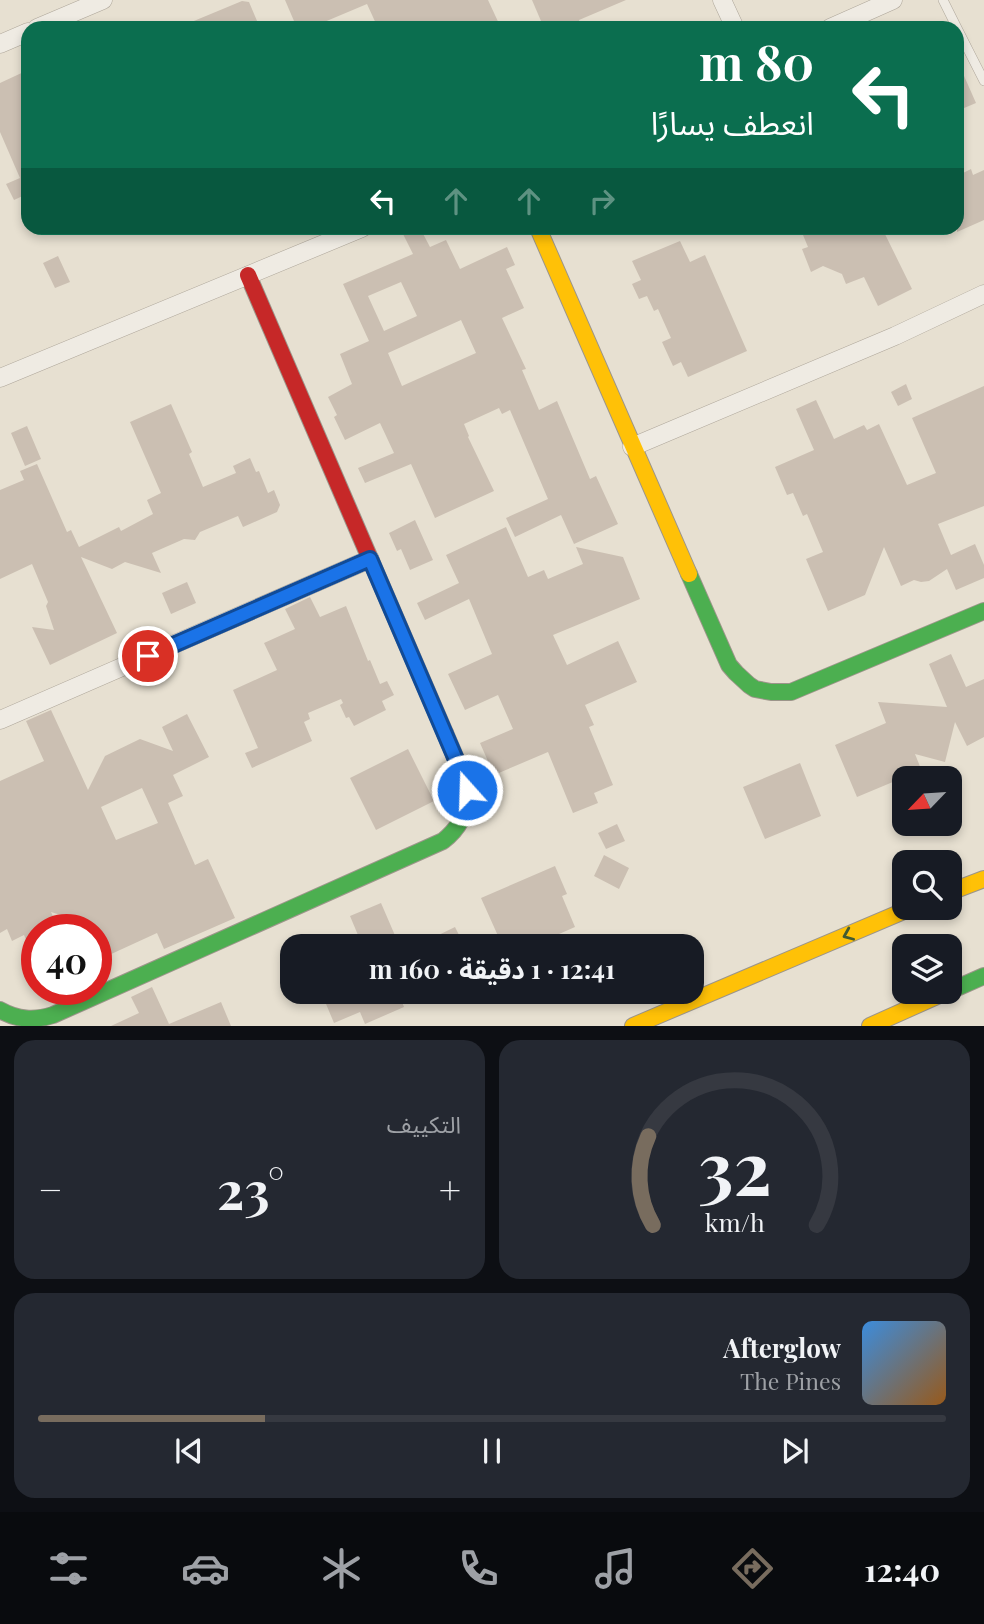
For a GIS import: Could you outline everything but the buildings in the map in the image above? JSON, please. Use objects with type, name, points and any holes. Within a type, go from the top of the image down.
[{"type":"main road","points":[[541,235],[729,665],[740,680],[755,689],[773,694],[791,692],[984,611]]},
{"type":"main road","points":[[0,1010],[26,1020],[53,1015],[445,841],[456,831],[463,818],[467,790],[463,776],[248,275]]},
{"type":"main road","points":[[962,887],[984,879]]},
{"type":"main road","points":[[633,1026],[892,916]]},
{"type":"main road","points":[[962,985],[984,976]]},
{"type":"main road","points":[[870,1026],[919,1004]]},
{"type":"street","points":[[53,21],[102,0]]},
{"type":"street","points":[[722,0],[731,21]]},
{"type":"street","points":[[841,21],[867,5],[893,0]]},
{"type":"street","points":[[0,44],[21,35]]},
{"type":"street","points":[[0,378],[345,235]]},
{"type":"street","points":[[632,447],[895,336],[984,294]]},
{"type":"street","points":[[0,720],[370,559]]},
{"type":"lane","points":[[943,0],[954,21]]},
{"type":"lane","points":[[964,42],[984,81]]},
{"type":"traffic: fast","points":[[689,574],[729,665],[755,689],[771,692],[791,692],[984,611]]},
{"type":"traffic: fast","points":[[0,1010],[26,1018],[53,1015],[443,841],[456,829],[466,803],[462,776],[445,733]]},
{"type":"traffic: fast","points":[[962,986],[984,976]]},
{"type":"traffic: slow","points":[[541,235],[689,574]]},
{"type":"traffic: slow","points":[[962,887],[984,879]]},
{"type":"traffic: slow","points":[[633,1026],[892,916]]},
{"type":"traffic: slow","points":[[870,1026],[919,1004]]},
{"type":"traffic: jam","points":[[248,275],[445,733]]},
{"type":"route","points":[[148,656],[370,559],[467,790]]}]
